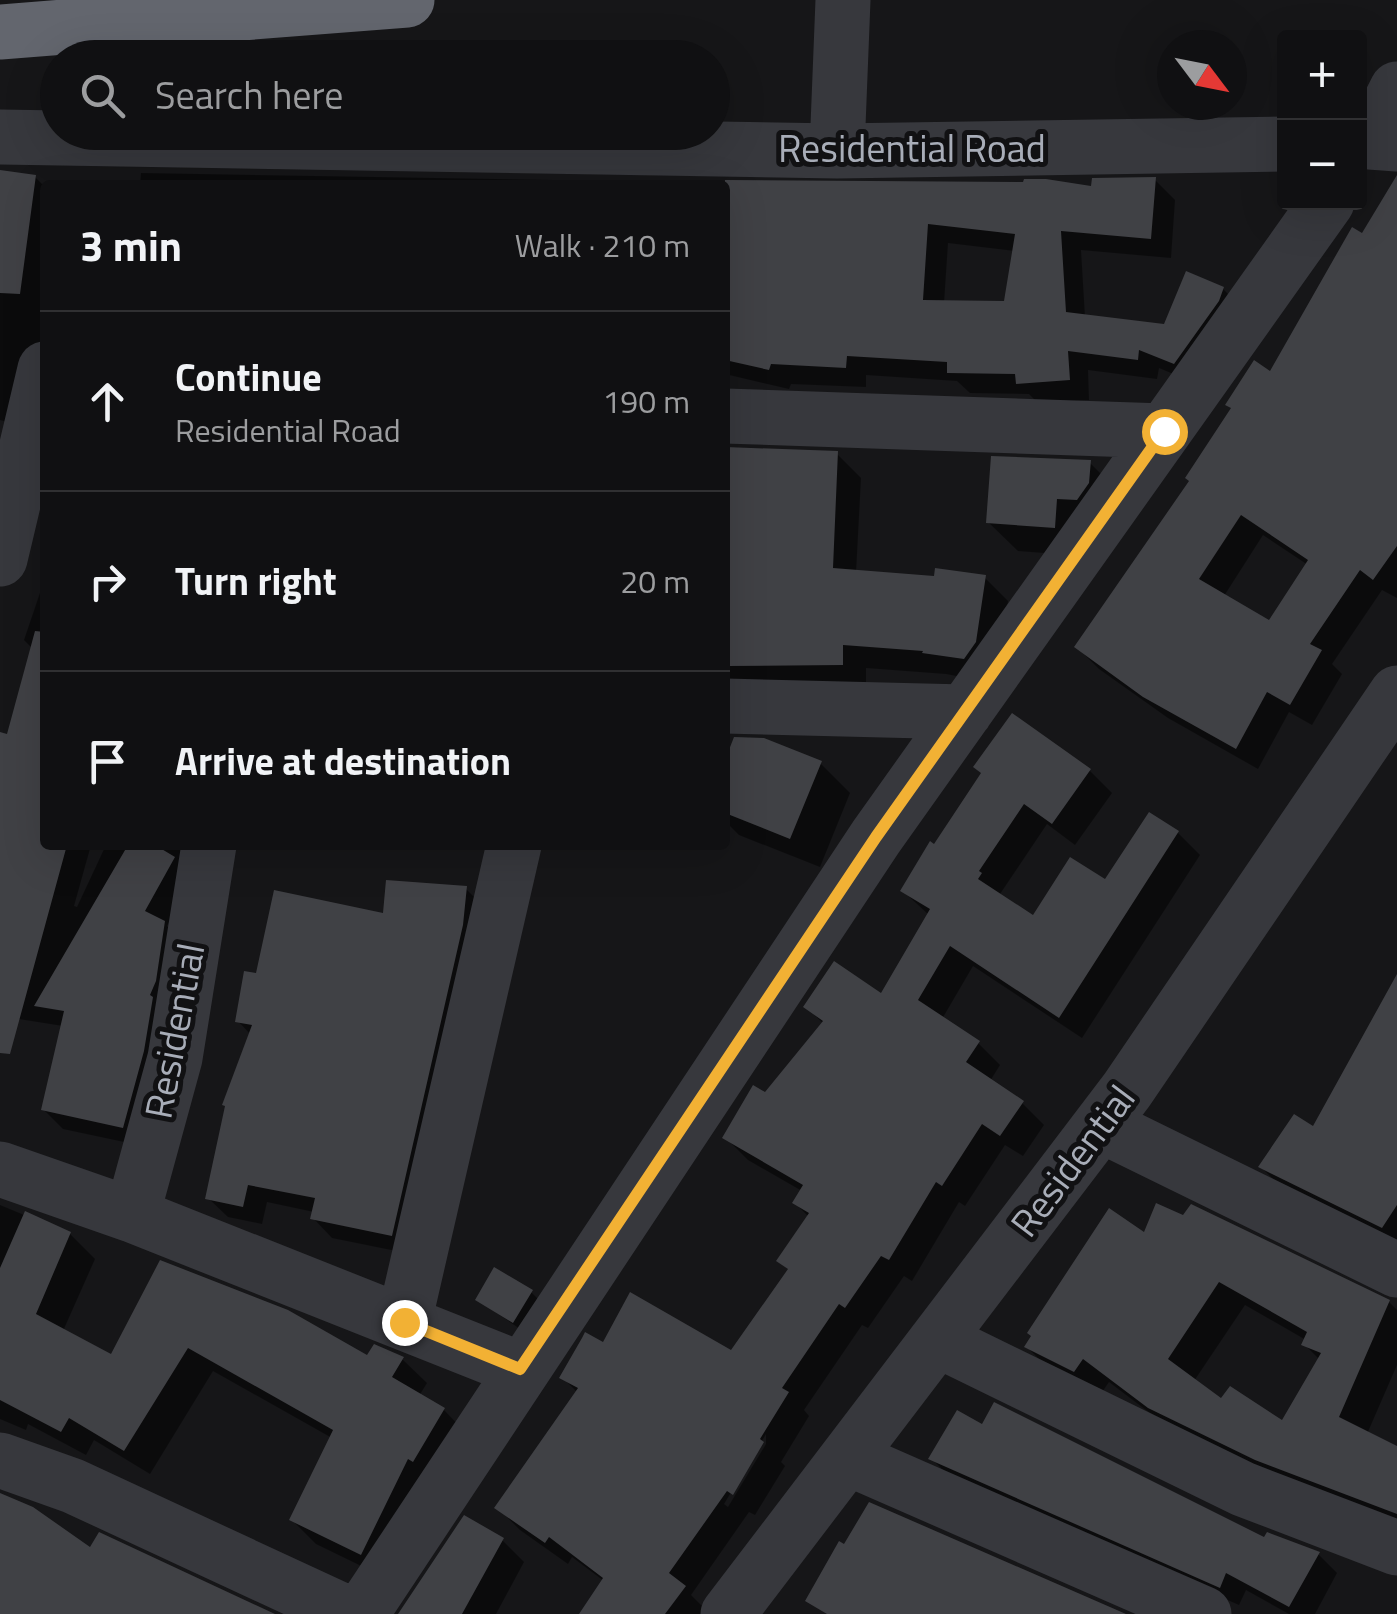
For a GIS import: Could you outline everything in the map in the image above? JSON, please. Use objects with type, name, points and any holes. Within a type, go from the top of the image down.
[{"type":"highway","points":[[120,40],[407,0]]},
{"type":"highway","points":[[0,32],[100,40]]},
{"type":"street","points":[[837,151],[843,0]]},
{"type":"street","points":[[1371,147],[1397,89]]},
{"type":"street","name":"Residential Road","points":[[0,137],[40,143]]},
{"type":"street","name":"Residential Road","points":[[96,152],[837,151],[1277,144]]},
{"type":"street","points":[[361,1614],[876,837],[1321,210]]},
{"type":"street","points":[[0,559],[40,399]]},
{"type":"street","points":[[730,416],[1164,431]]},
{"type":"street","name":"Residential","points":[[728,1614],[1377,761],[1397,694]]},
{"type":"street","points":[[730,706],[965,712]]},
{"type":"street","name":"Residential","points":[[132,1215],[175,1058],[207,850]]},
{"type":"street","points":[[404,1322],[513,850]]},
{"type":"street","points":[[1101,1124],[1395,1262]]},
{"type":"street","points":[[0,1169],[132,1215],[520,1369]]},
{"type":"street","points":[[938,1340],[1243,1489],[1397,1548]]},
{"type":"street","points":[[848,1458],[1204,1614]]},
{"type":"street","points":[[0,1460],[73,1486],[349,1614]]},
{"type":"building","points":[[0,170],[36,175],[20,294],[0,293]]},
{"type":"building","points":[[1397,175],[1397,546],[1373,580],[1360,570],[1310,644],[1322,650],[1290,705],[1267,692],[1236,749],[1143,697],[1074,647],[1189,481],[1185,478],[1231,408],[1225,405],[1254,360],[1270,371],[1352,227],[1362,233]],"holes":[[[1241,515],[1308,560],[1269,620],[1199,579]]]},
{"type":"building","points":[[1156,177],[1151,239],[1061,231],[1066,312],[1164,324],[1186,271],[1224,287],[1219,301],[1174,364],[1139,350],[1138,360],[1068,351],[1070,380],[1016,384],[1015,374],[947,373],[947,362],[847,356],[846,368],[771,364],[769,370],[730,361],[730,180],[1046,179],[1091,186],[1092,178]],"holes":[[[928,224],[1015,234],[1004,301],[923,300]]]},
{"type":"building","points":[[730,447],[838,451],[833,568],[934,576],[935,568],[986,575],[976,642],[964,659],[923,651],[843,645],[843,665],[730,666]]},
{"type":"building","points":[[991,456],[1091,460],[1089,483],[1077,500],[1057,499],[1055,528],[986,523]]},
{"type":"building","points":[[35,631],[40,632],[40,850],[66,850],[10,1054],[0,1053],[0,732],[7,734]]},
{"type":"building","points":[[1012,713],[1091,769],[1052,824],[1024,804],[979,871],[982,873],[978,879],[1033,915],[1070,857],[1105,879],[1149,812],[1179,831],[1059,1018],[950,946],[918,1000],[980,1041],[966,1062],[1024,1101],[1000,1136],[982,1124],[942,1186],[936,1182],[889,1260],[881,1256],[845,1308],[839,1304],[782,1388],[789,1392],[760,1439],[764,1442],[733,1495],[727,1491],[669,1573],[686,1586],[665,1614],[579,1614],[603,1578],[549,1537],[545,1543],[494,1508],[578,1388],[559,1378],[585,1332],[603,1342],[630,1292],[731,1350],[788,1269],[776,1261],[809,1213],[792,1203],[803,1185],[722,1138],[753,1085],[765,1092],[823,1021],[803,1007],[834,961],[881,993],[930,909],[900,891],[930,841],[934,844],[981,773],[973,767]]},
{"type":"building","points":[[734,737],[764,738],[822,761],[790,839],[730,815],[730,747]]},
{"type":"building","points":[[125,850],[163,850],[175,857],[145,911],[165,921],[156,981],[150,995],[153,997],[144,1051],[123,1128],[41,1110],[64,1011],[34,1006]]},
{"type":"building","points":[[386,880],[467,886],[463,925],[392,1236],[310,1219],[315,1198],[248,1185],[243,1207],[205,1199],[225,1106],[222,1105],[252,1025],[235,1022],[244,971],[256,973],[274,890],[383,913]]},
{"type":"building","points":[[1397,974],[1397,1205],[1382,1228],[1258,1167],[1294,1114],[1313,1126]]},
{"type":"building","points":[[1156,1203],[1183,1215],[1191,1204],[1390,1300],[1339,1417],[1397,1446],[1397,1514],[1255,1460],[1148,1408],[1083,1359],[1074,1372],[1024,1347],[1031,1336],[1027,1333],[1109,1208],[1144,1232]],"holes":[[[1219,1282],[1307,1332],[1301,1345],[1321,1353],[1282,1420],[1230,1386],[1221,1398],[1168,1359]]]},
{"type":"building","points":[[25,1211],[71,1232],[36,1314],[111,1354],[160,1260],[288,1310],[367,1355],[374,1344],[404,1357],[392,1377],[445,1408],[413,1462],[408,1459],[361,1555],[289,1520],[333,1430],[188,1348],[124,1451],[69,1418],[61,1432],[0,1400],[0,1268]]},
{"type":"building","points":[[494,1267],[533,1290],[513,1323],[475,1300]]},
{"type":"building","points":[[994,1402],[1264,1537],[1267,1532],[1320,1552],[1289,1607],[1226,1573],[1220,1588],[928,1459],[957,1410],[982,1424]]},
{"type":"building","points":[[0,1493],[33,1507],[90,1547],[99,1532],[275,1614],[0,1614]]},
{"type":"building","points":[[869,1502],[1126,1614],[827,1614],[805,1601],[839,1541],[844,1544]]},
{"type":"building","points":[[464,1515],[504,1538],[462,1614],[398,1614]]},
{"type":"route","points":[[404,1322],[520,1369],[876,837],[1164,431]]}]
